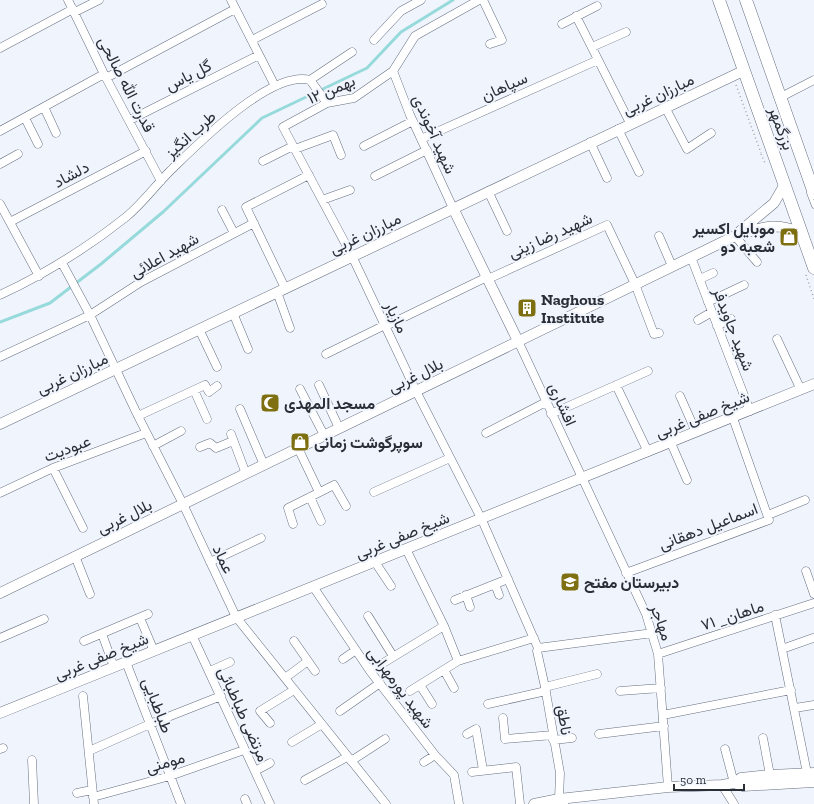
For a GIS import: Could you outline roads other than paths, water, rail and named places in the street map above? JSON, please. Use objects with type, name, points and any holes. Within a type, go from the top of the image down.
[{"type":"main road","name":"بزرگمهر","points":[[719,0],[814,268]]},
{"type":"main road","name":"بزرگمهر","points":[[746,0],[814,193]]},
{"type":"street","name":"قدرت الله صالحی","points":[[68,0],[105,76],[162,181]]},
{"type":"street","points":[[0,48],[99,0]]},
{"type":"street","points":[[231,0],[275,86]]},
{"type":"street","points":[[374,40],[401,11],[421,0]]},
{"type":"street","name":"۱۲ بهمن","points":[[284,127],[327,103],[354,98],[393,71],[415,36],[479,0]]},
{"type":"street","points":[[483,0],[502,40],[490,44]]},
{"type":"street","points":[[252,40],[322,4]]},
{"type":"street","points":[[562,24],[597,6]]},
{"type":"street","points":[[0,131],[235,9]]},
{"type":"street","points":[[576,16],[630,124]]},
{"type":"street","points":[[592,48],[626,32]]},
{"type":"street","points":[[327,103],[310,80],[352,52]]},
{"type":"street","name":"گل یاس","points":[[130,120],[259,55]]},
{"type":"street","name":"سپاهان","points":[[421,138],[598,60]]},
{"type":"street","name":"شهید آخوندی","points":[[393,71],[413,122],[453,208]]},
{"type":"street","name":"مبارزان غربی","points":[[0,424],[590,142],[743,71]]},
{"type":"street","name":"طرب انگیز","points":[[0,295],[40,276],[62,263],[127,216],[169,173],[235,112],[263,92],[300,77],[310,80]]},
{"type":"street","points":[[781,97],[814,80]]},
{"type":"street","points":[[44,107],[56,133]]},
{"type":"street","points":[[665,107],[687,149],[711,133]]},
{"type":"street","points":[[25,118],[38,144]]},
{"type":"street","points":[[364,146],[413,122]]},
{"type":"street","name":"مازیار","points":[[284,127],[352,256],[416,391],[482,520],[508,579]]},
{"type":"street","points":[[618,129],[639,172]]},
{"type":"street","points":[[263,161],[294,148],[333,135],[341,155]]},
{"type":"street","points":[[590,142],[607,178]]},
{"type":"street","points":[[375,176],[427,150]]},
{"type":"street","name":"دلشاد","points":[[10,222],[146,151]]},
{"type":"street","points":[[0,164],[18,154]]},
{"type":"street","points":[[290,328],[281,290],[254,223],[246,208],[309,175]]},
{"type":"street","points":[[735,236],[774,203],[785,184]]},
{"type":"street","points":[[322,200],[350,190]]},
{"type":"street","points":[[488,191],[507,231]]},
{"type":"street","points":[[453,208],[518,341]]},
{"type":"street","points":[[1,209],[10,222],[40,276]]},
{"type":"street","points":[[222,209],[234,233]]},
{"type":"street","name":"شهید اعلائی","points":[[0,357],[90,315],[141,282],[254,223]]},
{"type":"street","name":"شهید رضا زینی","points":[[488,278],[607,224],[635,284]]},
{"type":"street","points":[[735,236],[769,225],[783,226],[801,232]]},
{"type":"street","points":[[659,236],[672,266]]},
{"type":"street","points":[[735,236],[757,262]]},
{"type":"street","name":"بلال غربی","points":[[0,593],[735,236]]},
{"type":"street","name":"شهید جاویدفر","points":[[691,257],[750,411]]},
{"type":"street","name":"عماد","points":[[62,263],[90,315],[146,433],[183,504],[236,617],[386,804]]},
{"type":"street","points":[[700,279],[712,273]]},
{"type":"street","points":[[326,354],[488,278]]},
{"type":"street","points":[[635,284],[654,334],[659,333]]},
{"type":"street","points":[[708,302],[744,285]]},
{"type":"street","points":[[698,320],[712,312]]},
{"type":"street","points":[[232,313],[248,349]]},
{"type":"street","points":[[718,326],[731,319]]},
{"type":"street","points":[[199,329],[217,367]]},
{"type":"street","points":[[777,339],[800,390]]},
{"type":"street","name":"افشاری","points":[[518,341],[583,478]]},
{"type":"street","points":[[552,414],[648,371]]},
{"type":"street","name":"شیخ صفی غربی","points":[[0,713],[236,617],[314,588],[406,549],[482,520],[814,384]]},
{"type":"street","points":[[138,416],[205,385],[209,392],[216,386]]},
{"type":"street","points":[[319,385],[339,428]]},
{"type":"street","points":[[616,385],[648,452]]},
{"type":"street","points":[[300,389],[324,435]]},
{"type":"street","points":[[194,390],[207,419]]},
{"type":"street","points":[[680,396],[696,432]]},
{"type":"street","points":[[486,433],[546,402]]},
{"type":"street","points":[[240,409],[264,465]]},
{"type":"street","name":"اسماعیل دهقانی","points":[[626,573],[769,520],[733,418]]},
{"type":"street","points":[[153,446],[181,430]]},
{"type":"street","name":"عبودیت","points":[[0,493],[53,468],[146,433]]},
{"type":"street","points":[[200,447],[210,443],[216,448],[232,437],[246,474]]},
{"type":"street","points":[[671,443],[687,480]]},
{"type":"street","points":[[298,448],[319,492]]},
{"type":"street","points":[[374,492],[450,458]]},
{"type":"street","points":[[53,468],[83,528]]},
{"type":"street","name":"مهاجر","points":[[583,478],[646,614],[653,633],[658,654],[668,787]]},
{"type":"street","points":[[293,524],[288,508],[334,484],[346,506]]},
{"type":"street","points":[[310,497],[321,521]]},
{"type":"street","points":[[768,515],[805,500]]},
{"type":"street","points":[[210,562],[261,538]]},
{"type":"street","points":[[406,549],[444,626],[458,661]]},
{"type":"street","points":[[75,556],[90,594]]},
{"type":"street","points":[[375,562],[391,586]]},
{"type":"street","points":[[806,570],[814,594]]},
{"type":"street","points":[[455,600],[508,579]]},
{"type":"street","name":"ناطق","points":[[508,579],[538,648],[537,651],[560,773],[562,801]]},
{"type":"street","points":[[495,584],[499,595]]},
{"type":"street","name":"شهید پورمهرابی","points":[[314,588],[370,671],[434,755],[454,775],[459,804]]},
{"type":"street","points":[[466,595],[470,607]]},
{"type":"street","name":"۷۱ _ماهان","points":[[658,654],[814,603]]},
{"type":"street","points":[[84,641],[148,614]]},
{"type":"street","points":[[534,804],[668,787],[722,785],[734,783],[743,786],[771,779],[811,777],[775,615]]},
{"type":"street","points":[[368,616],[393,656]]},
{"type":"street","points":[[140,618],[154,650]]},
{"type":"street","points":[[0,638],[44,619]]},
{"type":"street","points":[[370,671],[444,626]]},
{"type":"street","points":[[538,648],[653,633]]},
{"type":"street","points":[[102,634],[114,667]]},
{"type":"street","name":"مرتضی طباطبائی","points":[[192,636],[270,804]]},
{"type":"street","points":[[410,691],[458,661],[534,638]]},
{"type":"street","points":[[782,648],[813,638]]},
{"type":"street","points":[[294,641],[315,671]]},
{"type":"street","points":[[344,659],[356,650]]},
{"type":"street","points":[[285,678],[308,660]]},
{"type":"street","name":"طباطبایی","points":[[126,662],[181,804]]},
{"type":"street","points":[[210,672],[230,662]]},
{"type":"street","points":[[444,670],[454,688]]},
{"type":"street","points":[[488,704],[597,674]]},
{"type":"street","points":[[340,711],[380,683]]},
{"type":"street","points":[[420,685],[432,704]]},
{"type":"street","points":[[620,691],[661,688]]},
{"type":"street","points":[[270,723],[260,711],[294,690]]},
{"type":"street","points":[[663,715],[791,690]]},
{"type":"street","points":[[83,696],[93,797]]},
{"type":"street","points":[[89,751],[150,724],[221,696]]},
{"type":"street","points":[[795,708],[814,705]]},
{"type":"street","points":[[503,718],[505,739],[572,738]]},
{"type":"street","points":[[292,742],[322,724]]},
{"type":"street","points":[[599,734],[664,726]]},
{"type":"street","points":[[467,734],[476,728],[483,770]]},
{"type":"street","points":[[763,738],[771,779]]},
{"type":"street","points":[[305,780],[384,740]]},
{"type":"street","points":[[725,749],[734,783]]},
{"type":"street","name":"مومنی","points":[[77,793],[93,797],[170,776],[244,750]]},
{"type":"street","points":[[424,762],[434,755]]},
{"type":"street","points":[[32,760],[34,804]]},
{"type":"street","points":[[254,771],[270,763]]},
{"type":"street","points":[[472,772],[516,767],[520,804]]},
{"type":"street","points":[[722,785],[734,804]]},
{"type":"lane","points":[[742,0],[814,206]]},
{"type":"waterway","points":[[0,322],[50,303],[101,264],[163,212],[262,118],[367,68],[401,32],[453,0]]},
{"type":"place","name":"موبایل اکسیر شعبه دو","points":[[789,237]]},
{"type":"place","name":"Naghous Institute","points":[[527,308]]},
{"type":"place","name":"مسجد المهدی","points":[[270,403]]},
{"type":"place","name":"سوپرگوشت زمانی","points":[[300,442]]},
{"type":"place","name":"دبیرستان مفتح","points":[[570,582]]}]
